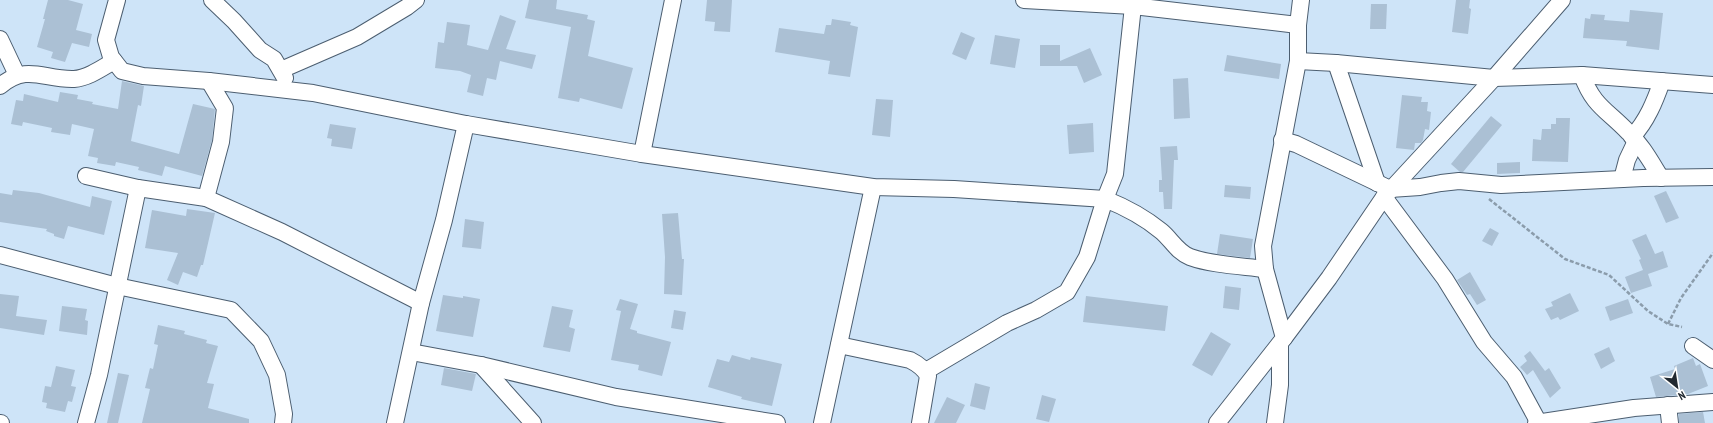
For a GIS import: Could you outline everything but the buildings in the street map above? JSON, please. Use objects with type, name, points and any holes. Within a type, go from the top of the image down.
[{"type":"street","points":[[117,0],[106,40],[111,57],[122,71],[142,76],[209,81],[313,93],[466,124],[642,154],[873,187],[954,189],[1105,199],[1142,217],[1162,231],[1178,250],[1189,257],[1265,269]]},
{"type":"street","points":[[212,0],[234,21],[260,50],[274,59],[292,90]]},
{"type":"street","points":[[281,70],[357,37],[416,0]]},
{"type":"street","points":[[642,154],[673,0]]},
{"type":"street","points":[[1024,0],[1133,6],[1298,25]]},
{"type":"street","points":[[1275,423],[1280,385],[1282,341],[1265,269],[1263,246],[1298,61],[1298,25],[1301,0]]},
{"type":"street","points":[[1217,423],[1282,341],[1329,278],[1384,190],[1494,78],[1562,0]]},
{"type":"street","points":[[926,371],[1007,323],[1036,310],[1067,292],[1086,257],[1115,174],[1133,6]]},
{"type":"street","points":[[0,39],[16,75]]},
{"type":"street","points":[[0,86],[16,75],[31,74],[74,78],[85,77],[114,61]]},
{"type":"street","points":[[1298,61],[1336,63],[1494,78],[1582,75],[1713,85]]},
{"type":"street","points":[[1336,63],[1384,190],[1445,279],[1484,342],[1514,377],[1538,423],[1634,408],[1713,402]]},
{"type":"street","points":[[1582,75],[1589,93],[1598,104],[1634,139],[1660,178]]},
{"type":"street","points":[[206,198],[221,142],[225,108],[209,81]]},
{"type":"street","points":[[1622,179],[1634,139],[1654,103],[1662,81]]},
{"type":"street","points":[[395,423],[421,303],[444,220],[466,124]]},
{"type":"street","points":[[1282,140],[1296,144],[1384,190],[1420,187],[1441,182],[1459,181],[1501,185],[1622,179],[1713,177]]},
{"type":"street","points":[[86,176],[138,188],[206,198],[282,232],[421,303]]},
{"type":"street","points":[[822,423],[873,187]]},
{"type":"street","points":[[86,423],[99,375],[138,188]]},
{"type":"street","points":[[0,255],[117,286],[231,310],[261,341],[277,375],[284,414],[283,423]]},
{"type":"street","points":[[839,346],[910,360],[926,371],[928,376],[920,423]]},
{"type":"street","points":[[1693,346],[1713,360]]},
{"type":"street","points":[[411,352],[481,365],[616,397],[774,423]]},
{"type":"street","points":[[481,365],[533,423]]},
{"type":"street","points":[[1668,405],[1670,423]]},
{"type":"path","points":[[1486,196],[1565,259],[1609,275],[1638,304],[1668,324],[1682,327]]},
{"type":"path","points":[[1668,324],[1681,298],[1713,253]]}]
